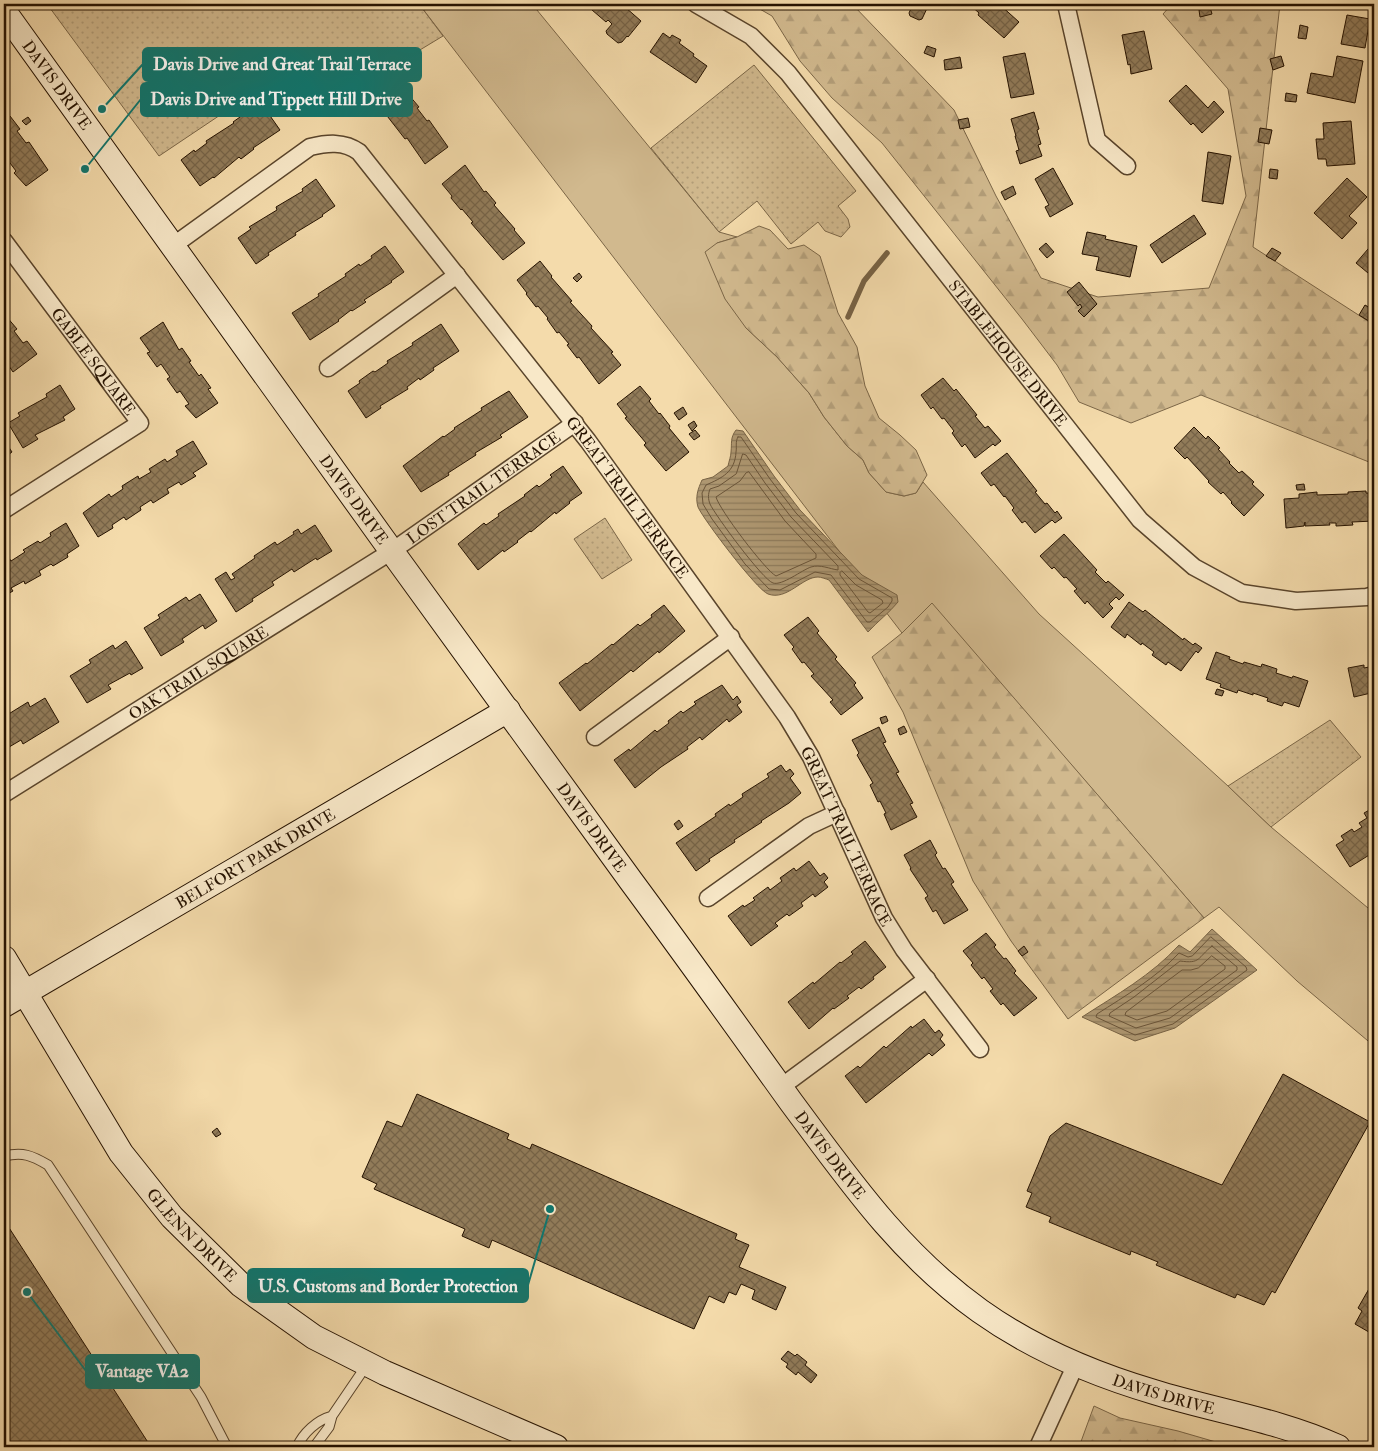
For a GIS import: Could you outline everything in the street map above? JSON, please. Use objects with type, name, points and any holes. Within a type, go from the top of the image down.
[{"type":"main road","name":"DAVIS DRIVE","points":[[4,11],[781,1088],[859,1194],[896,1237],[936,1275],[981,1312],[1043,1348],[1076,1364],[1151,1392],[1297,1430],[1338,1447]]},
{"type":"main road","name":"BELFORT PARK DRIVE","points":[[4,1005],[508,710]]},
{"type":"main road","name":"GLENN DRIVE","points":[[4,958],[121,1153],[172,1217],[241,1285],[314,1337],[367,1364],[556,1447]]},
{"type":"street","name":"STABLEHOUSE DRIVE","points":[[696,4],[751,36],[788,73],[1140,520],[1194,567],[1242,593],[1296,601],[1374,595]]},
{"type":"street","points":[[1066,4],[1097,140],[1127,166]]},
{"type":"street","name":"GREAT TRAIL TERRACE","points":[[174,245],[310,147],[329,143],[340,144],[352,147],[359,152],[575,423],[787,717],[811,757],[884,918],[904,950],[980,1048]]},
{"type":"street","name":"GABLE SQUARE","points":[[4,242],[140,423],[4,510]]},
{"type":"street","points":[[328,368],[457,275]]},
{"type":"street","name":"LOST TRAIL TERRACE","points":[[392,551],[575,423]]},
{"type":"street","name":"OAK TRAIL SQUARE","points":[[4,794],[392,551]]},
{"type":"street","points":[[595,737],[730,637]]},
{"type":"street","points":[[708,898],[809,826],[837,813]]},
{"type":"street","points":[[781,1088],[927,979]]},
{"type":"street","points":[[1038,1447],[1076,1364]]},
{"type":"lane","points":[[4,1156],[19,1153],[34,1157],[48,1165],[201,1397],[227,1447]]},
{"type":"lane","points":[[314,1447],[330,1427],[332,1416],[367,1364]]},
{"type":"lane","points":[[298,1447],[305,1434],[322,1419],[332,1416]]},
{"type":"green space","points":[[47,4],[419,4],[443,36],[319,111],[259,89],[159,156]]},
{"type":"green space","points":[[419,4],[532,4],[719,232],[737,237],[717,243],[746,328],[777,357],[809,393],[824,417],[847,446],[863,460],[869,473],[886,492],[904,496],[916,493],[923,482],[1039,614],[1271,827],[1374,913],[1374,1046],[1297,981],[1219,907],[1204,918],[932,604],[902,633]]},
{"type":"green space","points":[[751,4],[852,4],[954,110],[996,196],[1041,278],[1098,297],[1209,288],[1246,196],[1228,89],[1163,14],[1172,4],[1280,4],[1253,247],[1374,325],[1374,464],[1201,395],[1131,423],[1079,402],[1057,365],[882,143],[832,98],[800,61],[772,16]]},
{"type":"green space","points":[[754,65],[856,191],[838,206],[848,219],[850,227],[841,237],[825,231],[818,222],[791,244],[757,201],[719,232],[651,148]]},
{"type":"green space","points":[[759,226],[770,230],[788,249],[804,245],[820,256],[838,313],[857,347],[865,386],[879,418],[916,450],[927,475],[916,493],[904,496],[886,492],[869,473],[863,460],[847,446],[824,417],[809,393],[777,357],[746,328],[725,299],[705,252],[717,243],[737,237]]},
{"type":"green space","points":[[605,518],[632,560],[602,579],[574,539]]},
{"type":"green space","points":[[932,603],[1204,918],[1068,1019],[1011,941],[973,881],[903,712],[872,657],[902,633]]},
{"type":"green space","points":[[1330,720],[1361,757],[1271,827],[1228,786]]},
{"type":"green space","points":[[1094,1406],[1120,1418],[1178,1431],[1233,1447],[1079,1447]]},
{"type":"water","points":[[736,430],[743,431],[800,510],[862,575],[897,595],[898,602],[868,632],[829,580],[819,577],[812,578],[782,594],[768,594],[762,590],[719,539],[702,514],[698,507],[697,493],[702,480],[713,477],[728,466],[732,438]]},
{"type":"water","points":[[1212,929],[1257,970],[1175,1028],[1135,1041],[1082,1017],[1145,975],[1179,945],[1190,952]]},
{"type":"building","points":[[597,4],[627,4],[625,7],[641,21],[628,37],[618,43],[606,31],[612,24],[608,20],[606,22],[592,10]]},
{"type":"building","points":[[913,4],[929,4],[922,19],[919,20],[910,16],[909,13]]},
{"type":"building","points":[[969,4],[999,4],[1019,22],[1004,38],[978,15],[979,13]]},
{"type":"building","points":[[1210,7],[1212,14],[1200,17],[1199,10]]},
{"type":"building","points":[[1347,15],[1370,19],[1365,48],[1341,44]]},
{"type":"building","points":[[1300,25],[1308,27],[1306,39],[1298,38]]},
{"type":"building","points":[[1144,31],[1152,69],[1131,74],[1122,35]]},
{"type":"building","points":[[663,33],[670,38],[672,35],[681,40],[679,43],[707,66],[696,83],[650,52]]},
{"type":"building","points":[[927,46],[936,49],[934,57],[924,53]]},
{"type":"building","points":[[1025,53],[1034,94],[1011,98],[1003,57]]},
{"type":"building","points":[[1281,56],[1284,66],[1273,70],[1270,59]]},
{"type":"building","points":[[1337,56],[1363,61],[1355,103],[1307,93],[1311,73],[1333,77]]},
{"type":"building","points":[[960,57],[962,68],[945,70],[944,60]]},
{"type":"building","points":[[1186,85],[1208,108],[1214,101],[1224,112],[1202,133],[1193,123],[1191,125],[1169,101]]},
{"type":"building","points":[[1286,93],[1297,95],[1296,102],[1285,101]]},
{"type":"building","points":[[408,94],[448,147],[425,164],[407,138],[405,139],[384,112]]},
{"type":"building","points":[[261,103],[280,130],[200,186],[181,160],[194,150],[195,152],[207,143],[206,141]]},
{"type":"building","points":[[1034,112],[1041,144],[1038,145],[1042,156],[1020,164],[1016,151],[1019,150],[1011,119]]},
{"type":"building","points":[[4,113],[7,118],[10,116],[20,129],[17,131],[26,143],[29,142],[48,170],[26,186],[14,173],[16,171],[7,159],[4,160]]},
{"type":"building","points":[[28,117],[31,121],[26,125],[22,121]]},
{"type":"building","points":[[968,118],[970,127],[960,129],[958,120]]},
{"type":"building","points":[[1351,121],[1355,164],[1327,166],[1326,159],[1318,159],[1316,139],[1324,139],[1323,123]]},
{"type":"building","points":[[1260,128],[1272,130],[1269,144],[1258,142]]},
{"type":"building","points":[[1208,152],[1231,156],[1223,204],[1202,201]]},
{"type":"building","points":[[465,165],[525,243],[503,260],[471,223],[473,222],[451,198],[452,196],[442,184]]},
{"type":"building","points":[[1053,168],[1073,204],[1050,217],[1045,207],[1049,205],[1035,179]]},
{"type":"building","points":[[1270,169],[1278,170],[1277,179],[1269,178]]},
{"type":"building","points":[[1347,178],[1367,197],[1349,216],[1357,223],[1342,239],[1314,213]]},
{"type":"building","points":[[316,179],[335,206],[323,216],[295,233],[296,235],[268,253],[269,255],[256,264],[238,238],[251,229],[249,227],[277,210],[276,207],[303,191],[302,189]]},
{"type":"building","points":[[1013,186],[1016,194],[1005,200],[1001,192]]},
{"type":"building","points":[[1194,215],[1206,234],[1162,263],[1150,245]]},
{"type":"building","points":[[1087,232],[1106,236],[1105,239],[1137,246],[1130,277],[1096,270],[1099,257],[1082,254]]},
{"type":"building","points":[[1374,242],[1374,278],[1356,263]]},
{"type":"building","points":[[1046,243],[1054,252],[1047,258],[1039,249]]},
{"type":"building","points":[[385,246],[404,272],[364,300],[366,302],[351,310],[339,321],[310,340],[292,313],[319,296],[318,294],[346,276],[345,274],[359,264],[360,266],[372,258],[371,256]]},
{"type":"building","points":[[1272,248],[1281,253],[1275,261],[1266,256]]},
{"type":"building","points":[[540,261],[572,301],[570,302],[613,352],[611,353],[621,365],[599,384],[579,357],[577,358],[567,345],[569,344],[559,332],[557,333],[548,318],[538,306],[536,307],[517,280]]},
{"type":"building","points":[[579,273],[582,277],[577,282],[573,278]]},
{"type":"building","points":[[1079,282],[1097,304],[1084,317],[1078,311],[1082,307],[1080,304],[1078,306],[1067,292]]},
{"type":"building","points":[[1365,305],[1374,310],[1372,323],[1359,315]]},
{"type":"building","points":[[4,308],[9,314],[6,316],[17,329],[14,331],[23,343],[27,341],[37,354],[13,372],[4,359]]},
{"type":"building","points":[[163,322],[179,350],[182,348],[199,376],[201,374],[211,388],[208,389],[218,403],[196,418],[185,406],[189,404],[180,391],[177,393],[167,379],[170,377],[161,364],[157,367],[147,353],[150,352],[140,338]]},
{"type":"building","points":[[441,324],[459,351],[433,368],[434,370],[420,380],[419,378],[407,387],[408,389],[380,406],[381,408],[366,418],[348,391],[360,383],[359,381],[388,363],[387,361]]},
{"type":"building","points":[[943,378],[954,391],[956,389],[985,428],[988,426],[1001,441],[995,446],[993,444],[975,458],[965,444],[962,447],[952,433],[954,431],[944,418],[942,419],[933,407],[931,409],[921,395]]},
{"type":"building","points":[[60,385],[75,409],[63,417],[65,420],[35,435],[38,439],[23,448],[8,423],[20,416],[18,413],[47,397],[46,394]]},
{"type":"building","points":[[640,386],[651,399],[649,401],[670,426],[669,428],[689,452],[666,471],[644,445],[646,443],[625,418],[627,417],[617,404]]},
{"type":"building","points":[[509,391],[528,417],[500,435],[502,437],[475,453],[476,455],[448,473],[449,475],[421,492],[403,466],[454,428],[482,410],[481,408]]},
{"type":"building","points":[[683,407],[687,414],[679,420],[674,413]]},
{"type":"building","points":[[694,421],[697,426],[692,431],[688,425]]},
{"type":"building","points":[[1194,427],[1206,439],[1208,436],[1220,448],[1218,449],[1229,463],[1239,473],[1242,471],[1264,495],[1244,516],[1223,492],[1221,494],[1208,482],[1187,457],[1185,459],[1174,448]]},
{"type":"building","points":[[695,430],[700,436],[694,440],[689,434]]},
{"type":"building","points":[[4,440],[12,452],[4,458]]},
{"type":"building","points":[[193,441],[207,464],[193,473],[196,476],[181,485],[179,482],[167,489],[169,493],[153,503],[151,500],[140,507],[141,510],[126,520],[124,517],[112,525],[113,528],[98,537],[83,513],[109,494],[111,497],[123,489],[122,486],[138,476],[139,479],[151,472],[149,469],[165,459],[167,462],[178,455],[176,451]]},
{"type":"building","points":[[1007,453],[1045,504],[1047,503],[1055,513],[1057,511],[1062,518],[1055,523],[1052,520],[1035,533],[1025,521],[1022,523],[1012,510],[1014,508],[1005,496],[994,484],[991,486],[981,473]]},
{"type":"building","points":[[563,466],[582,493],[478,570],[458,544],[484,523],[486,525],[499,516],[498,514],[525,496],[537,485],[539,487],[552,477],[550,475]]},
{"type":"building","points":[[1304,484],[1305,490],[1297,490],[1296,485]]},
{"type":"building","points":[[1366,491],[1366,493],[1374,493],[1374,521],[1352,522],[1353,525],[1336,526],[1336,523],[1329,523],[1330,525],[1305,526],[1305,522],[1304,526],[1286,528],[1284,499],[1299,498],[1299,494],[1317,492],[1317,495],[1348,494],[1348,492]]},
{"type":"building","points":[[66,523],[79,546],[67,554],[68,557],[53,566],[51,564],[39,571],[41,575],[25,584],[24,581],[11,588],[13,591],[4,596],[4,561],[9,558],[11,561],[25,552],[23,550],[38,541],[40,543],[51,536],[50,533]]},
{"type":"building","points":[[315,525],[332,551],[317,560],[316,558],[294,572],[292,569],[272,582],[274,585],[236,612],[215,579],[226,572],[231,580],[235,578],[232,574],[275,542],[277,545],[294,534],[293,532],[298,529],[301,534]]},
{"type":"building","points":[[1064,534],[1097,570],[1095,572],[1106,583],[1108,581],[1124,595],[1119,600],[1116,597],[1109,604],[1113,608],[1103,618],[1087,601],[1085,604],[1074,591],[1077,589],[1066,577],[1064,578],[1054,567],[1052,569],[1040,556]]},
{"type":"building","points":[[200,594],[217,621],[205,629],[203,625],[182,639],[184,642],[161,656],[144,628],[160,618],[158,615],[186,597],[189,601]]},
{"type":"building","points":[[1129,602],[1143,612],[1145,610],[1183,640],[1184,638],[1193,645],[1195,643],[1202,648],[1198,653],[1196,651],[1181,671],[1168,662],[1166,665],[1152,655],[1154,652],[1142,643],[1141,645],[1127,634],[1125,638],[1111,627]]},
{"type":"building","points":[[664,605],[685,631],[659,653],[658,651],[633,672],[631,670],[580,711],[559,683],[613,645],[638,624],[640,626]]},
{"type":"building","points":[[808,617],[819,631],[817,633],[837,657],[835,659],[856,683],[854,685],[863,698],[841,715],[830,702],[833,700],[811,676],[814,674],[804,662],[802,663],[792,649],[794,647],[784,635]]},
{"type":"building","points":[[126,641],[143,668],[108,685],[111,689],[87,703],[70,676],[91,663],[89,660],[113,645],[115,649]]},
{"type":"building","points":[[1216,652],[1243,664],[1244,662],[1261,667],[1262,664],[1277,669],[1276,673],[1308,681],[1299,707],[1284,702],[1282,706],[1267,701],[1268,698],[1253,693],[1253,695],[1238,690],[1237,693],[1220,687],[1221,684],[1206,679]]},
{"type":"building","points":[[1364,665],[1364,668],[1374,666],[1374,696],[1371,696],[1371,693],[1354,697],[1348,668]]},
{"type":"building","points":[[722,685],[733,700],[737,696],[741,702],[737,705],[742,712],[729,722],[727,719],[702,740],[700,737],[687,747],[688,749],[661,767],[635,788],[614,760],[629,749],[630,751],[655,730],[657,732],[681,711],[683,713],[696,704],[694,702]]},
{"type":"building","points":[[1217,689],[1224,691],[1222,696],[1215,694]]},
{"type":"building","points":[[45,698],[59,722],[23,744],[21,740],[4,750],[4,712],[7,715],[28,702],[30,707]]},
{"type":"building","points":[[1374,699],[1374,705],[1370,706],[1369,701]]},
{"type":"building","points":[[886,716],[888,721],[882,724],[880,718]]},
{"type":"building","points":[[904,726],[907,732],[900,735],[898,729]]},
{"type":"building","points":[[879,727],[886,742],[883,743],[899,772],[896,773],[913,803],[910,804],[917,817],[891,830],[884,814],[886,813],[870,785],[873,783],[857,755],[859,753],[852,740]]},
{"type":"building","points":[[781,765],[786,772],[790,769],[794,774],[790,778],[801,793],[734,840],[735,842],[709,859],[710,861],[696,871],[676,843],[716,816],[715,814],[729,804],[730,806],[743,797],[742,794],[769,777],[767,774]]},
{"type":"building","points":[[1373,808],[1374,852],[1350,867],[1336,845],[1344,840],[1341,836],[1352,829],[1354,832],[1362,827],[1359,823],[1367,818],[1364,813]]},
{"type":"building","points":[[679,820],[683,826],[678,830],[674,824]]},
{"type":"building","points":[[930,840],[937,853],[935,855],[943,869],[945,868],[954,882],[951,884],[968,910],[944,924],[936,910],[933,912],[925,898],[928,896],[910,869],[904,855]]},
{"type":"building","points":[[809,861],[820,876],[824,873],[828,878],[824,882],[828,887],[815,897],[813,894],[801,903],[803,906],[775,923],[778,926],[751,946],[728,916],[743,905],[744,907],[755,900],[753,898],[768,887],[770,890],[782,881],[780,878],[794,868],[796,871]]},
{"type":"building","points":[[986,933],[996,945],[994,947],[1016,971],[1014,973],[1037,998],[1014,1016],[1003,1003],[1001,1005],[990,991],[993,989],[984,977],[982,979],[971,965],[973,963],[963,951]]},
{"type":"building","points":[[865,941],[886,967],[861,989],[859,987],[847,996],[849,998],[833,1008],[809,1029],[788,1002],[853,954],[851,952]]},
{"type":"building","points":[[1024,946],[1028,952],[1022,956],[1018,951]]},
{"type":"building","points":[[924,1019],[935,1033],[939,1030],[943,1035],[940,1039],[945,1045],[932,1056],[929,1053],[866,1103],[845,1076],[858,1066],[860,1068],[884,1046],[886,1048],[911,1026],[912,1028]]},
{"type":"building","points":[[1283,1074],[1370,1122],[1275,1293],[1272,1291],[1264,1305],[1237,1294],[1235,1298],[1156,1265],[1158,1262],[1131,1251],[1130,1255],[1049,1222],[1051,1217],[1026,1207],[1032,1193],[1027,1191],[1050,1136],[1066,1123],[1222,1185]]},
{"type":"building","points":[[417,1094],[509,1134],[507,1139],[530,1149],[532,1144],[737,1234],[735,1239],[749,1245],[739,1267],[786,1287],[776,1310],[752,1299],[755,1290],[741,1284],[736,1295],[729,1292],[724,1303],[709,1296],[694,1329],[492,1240],[489,1248],[462,1236],[465,1229],[374,1189],[377,1184],[362,1177],[387,1121],[402,1127]]},
{"type":"building","points":[[217,1128],[221,1134],[216,1137],[212,1132]]},
{"type":"building","points":[[4,1220],[98,1365],[151,1447],[4,1447]]},
{"type":"building","points":[[1374,1280],[1374,1335],[1355,1324],[1362,1311],[1358,1308]]},
{"type":"building","points":[[788,1351],[795,1356],[797,1354],[807,1362],[805,1365],[817,1375],[811,1383],[798,1372],[796,1375],[786,1367],[788,1364],[781,1359]]},
{"type":"waterway","points":[[848,317],[864,281],[887,253]]},
{"type":"place","name":"Davis Drive and Great Trail Terrace","points":[[102,109]]},
{"type":"place","name":"Davis Drive and Tippett Hill Drive","points":[[85,169]]},
{"type":"place","name":"U.S. Customs and Border Protection","points":[[550,1209]]},
{"type":"place","name":"Vantage VA2","points":[[27,1292]]}]
